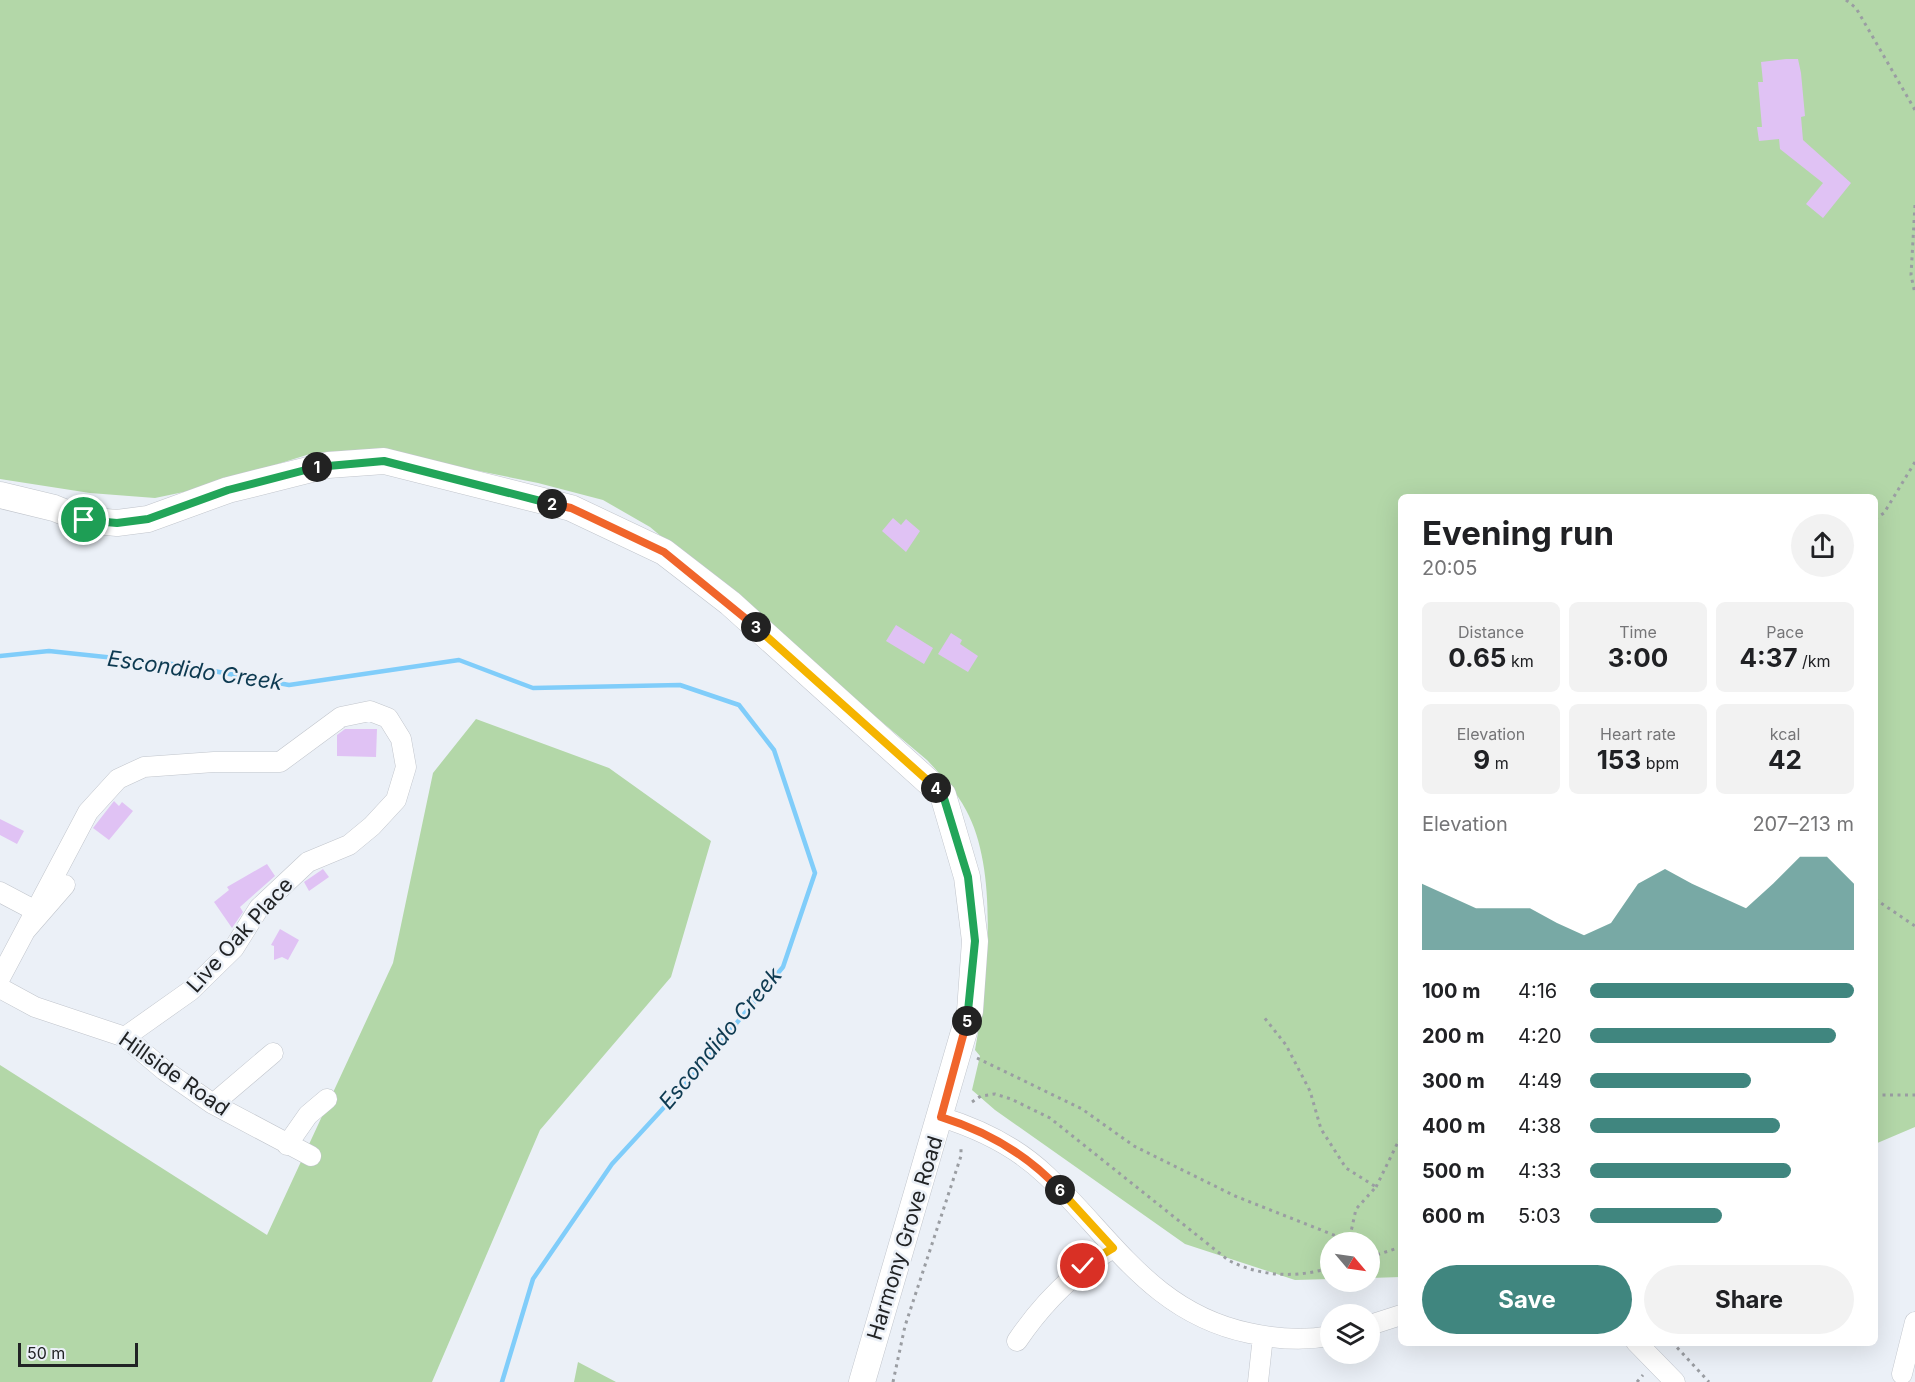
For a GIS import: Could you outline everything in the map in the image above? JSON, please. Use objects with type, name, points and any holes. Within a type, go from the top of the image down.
[{"type":"main road","name":"Harmony Grove Road","points":[[0,495],[54,508],[84,520],[117,523],[148,519],[228,490],[328,465],[384,461],[571,508],[664,552],[730,603],[943,795],[968,877],[975,941],[970,1011],[862,1382]]},
{"type":"street","name":"Live Oak Place","points":[[25,931],[34,910],[88,812],[118,779],[144,767],[214,762],[280,762],[306,746],[341,717],[370,711],[388,718],[401,739],[406,767],[396,800],[372,826],[349,845],[308,861],[259,908],[234,948],[190,991],[125,1037]]},
{"type":"street","points":[[0,978],[25,931],[65,885]]},
{"type":"street","points":[[0,892],[34,910]]},
{"type":"street","name":"Hillside Road","points":[[0,988],[35,1007],[125,1037],[164,1070],[213,1104],[311,1156]]},
{"type":"street","points":[[213,1104],[273,1053]]},
{"type":"street","points":[[287,1145],[308,1115],[327,1099]]},
{"type":"street","points":[[941,1117],[973,1127],[998,1140],[1039,1169],[1113,1248],[1159,1291],[1186,1311],[1216,1324],[1263,1336],[1308,1339],[1320,1337]]},
{"type":"street","points":[[1017,1341],[1028,1324],[1083,1266],[1113,1248]]},
{"type":"street","points":[[1380,1322],[1398,1316]]},
{"type":"street","points":[[1902,1374],[1914,1335]]},
{"type":"street","points":[[1258,1382],[1263,1336]]},
{"type":"street","points":[[1640,1346],[1675,1382]]},
{"type":"path","points":[[1846,0],[1856,8],[1915,110]]},
{"type":"path","points":[[1915,205],[1911,275],[1915,294]]},
{"type":"path","points":[[1878,517],[1884,513],[1915,462]]},
{"type":"path","points":[[1878,901],[1915,926]]},
{"type":"path","points":[[1263,1016],[1286,1045],[1310,1091],[1321,1130],[1346,1168],[1376,1187]]},
{"type":"path","points":[[959,1050],[1041,1087],[1082,1109],[1134,1146],[1215,1186],[1349,1241],[1356,1209],[1376,1187],[1398,1142]]},
{"type":"path","points":[[972,1102],[981,1096],[994,1094],[1022,1104],[1050,1118],[1228,1260],[1245,1268],[1291,1275],[1320,1270]]},
{"type":"path","points":[[1878,1095],[1915,1095]]},
{"type":"path","points":[[892,1382],[905,1326],[962,1156],[961,1145]]},
{"type":"path","points":[[1380,1254],[1398,1248]]},
{"type":"path","points":[[1676,1346],[1708,1382]]},
{"type":"path","points":[[1637,1382],[1646,1372]]},
{"type":"green space","points":[[0,0],[1915,0],[1915,1127],[1878,1143],[1878,494],[1398,494],[1398,1277],[1380,1278],[1380,1232],[1320,1232],[1320,1279],[1295,1280],[1185,1244],[995,1110],[972,1090],[980,1056],[975,1050],[986,961],[987,896],[977,835],[962,803],[927,760],[650,527],[603,500],[538,483],[414,458],[360,450],[313,453],[198,489],[155,498],[90,493],[0,479]]},
{"type":"green space","points":[[476,719],[609,768],[711,841],[671,977],[540,1130],[432,1382],[0,1382],[0,1065],[267,1235],[393,963],[433,773]]},
{"type":"green space","points":[[578,1362],[616,1382],[574,1382]]},
{"type":"building","points":[[1798,59],[1801,73],[1805,116],[1801,117],[1803,140],[1851,183],[1823,218],[1806,204],[1823,183],[1780,149],[1779,139],[1759,141],[1757,127],[1762,127],[1758,82],[1763,82],[1761,62]]},
{"type":"building","points":[[893,518],[901,525],[906,519],[920,531],[906,552],[882,531]]},
{"type":"building","points":[[896,625],[933,648],[924,664],[886,641]]},
{"type":"building","points":[[951,633],[962,640],[960,644],[978,656],[968,672],[938,654]]},
{"type":"building","points":[[345,729],[377,729],[376,757],[337,756],[337,735]]},
{"type":"building","points":[[114,801],[119,806],[122,802],[133,811],[109,840],[93,828]]},
{"type":"building","points":[[0,819],[24,831],[17,844],[0,835]]},
{"type":"building","points":[[267,864],[275,876],[240,907],[243,912],[232,928],[214,902],[229,890],[227,887]]},
{"type":"building","points":[[323,869],[329,877],[309,891],[304,882]]},
{"type":"building","points":[[280,929],[299,940],[288,960],[282,957],[274,960],[274,946],[271,945]]},
{"type":"waterway","name":"Escondido Creek","points":[[0,656],[49,651],[181,665],[289,685],[459,660],[533,688],[680,685],[739,705],[774,750],[815,873],[783,967],[691,1078],[612,1164],[533,1279],[502,1382]]},
{"type":"route","points":[[84,520],[117,523],[148,519],[228,490],[328,465],[384,461],[571,508],[664,552],[730,603],[943,795],[968,877],[975,941],[970,1011],[941,1117],[973,1127],[1006,1144],[1047,1175],[1113,1248],[1083,1266]]}]
